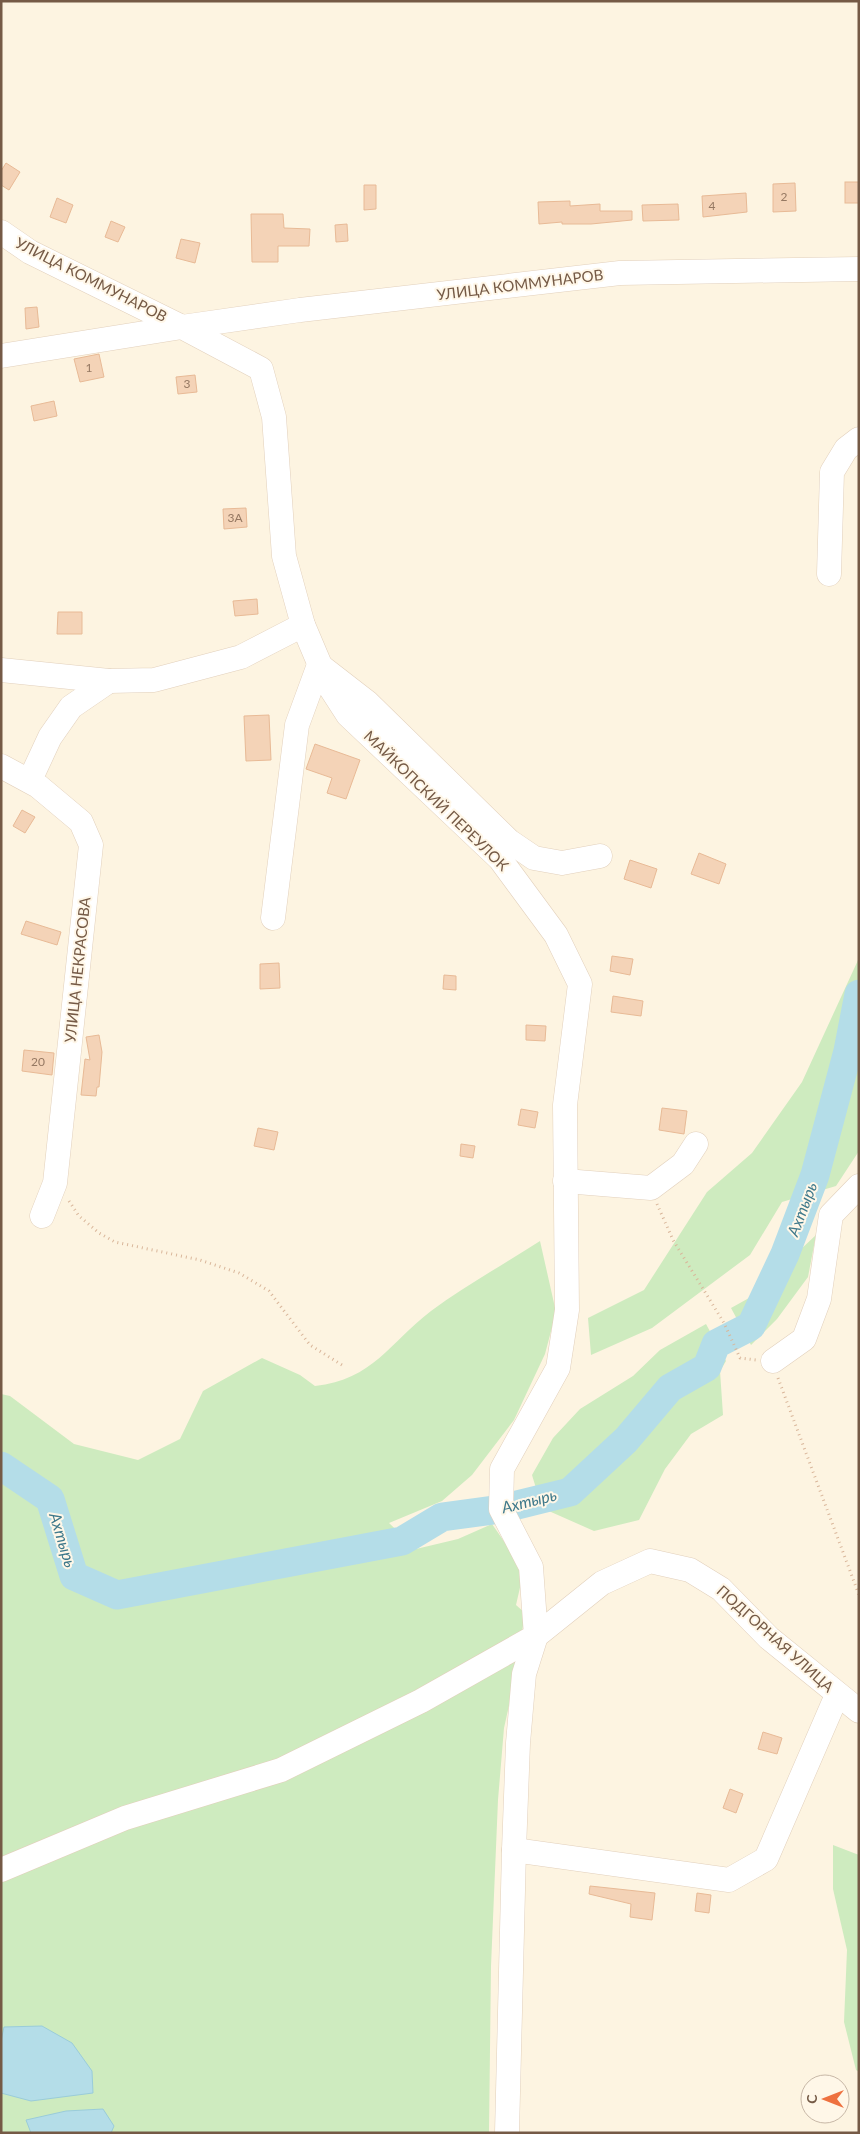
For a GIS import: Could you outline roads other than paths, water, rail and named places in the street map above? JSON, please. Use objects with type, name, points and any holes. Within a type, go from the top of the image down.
[{"type":"street","name":"УЛИЦА КОММУНАРОВ","points":[[1,232],[30,252],[182,327],[261,369],[274,417],[284,556],[303,625]]},
{"type":"street","name":"УЛИЦА КОММУНАРОВ","points":[[182,327],[300,310],[620,274],[859,269]]},
{"type":"street","points":[[1,356],[182,327]]},
{"type":"street","points":[[829,574],[832,472],[846,449],[859,439]]},
{"type":"street","points":[[1,670],[109,681],[154,680],[241,656],[303,625]]},
{"type":"street","name":"МАЙКОПСКИЙ ПЕРЕУЛОК","points":[[303,625],[328,684],[348,715],[500,859],[556,935],[580,984],[566,1105],[567,1310],[558,1368],[502,1469],[501,1509],[531,1567],[536,1636]]},
{"type":"street","points":[[273,918],[297,725],[319,665],[368,703],[509,841],[534,858],[562,863],[600,856]]},
{"type":"street","points":[[30,780],[50,737],[71,707],[109,681]]},
{"type":"street","name":"УЛИЦА НЕКРАСОВА","points":[[1,766],[30,780],[81,822],[91,845],[55,1183],[42,1216]]},
{"type":"street","points":[[566,1181],[650,1188],[683,1164],[696,1144]]},
{"type":"street","points":[[773,1361],[804,1339],[819,1299],[831,1215],[859,1186]]},
{"type":"street","name":"ПОДГОРНАЯ УЛИЦА","points":[[1,1870],[124,1818],[280,1770],[421,1701],[536,1636],[602,1583],[650,1561],[690,1570],[721,1589],[769,1638],[837,1695],[858,1708]]},
{"type":"street","points":[[508,2133],[518,1743],[524,1674],[536,1636]]},
{"type":"street","points":[[514,1850],[729,1880],[766,1859],[837,1695]]},
{"type":"water","points":[[42,2026],[72,2043],[92,2071],[93,2093],[31,2101],[1,2093],[1,2041],[4,2027]]},
{"type":"water","points":[[103,2109],[114,2126],[111,2133],[31,2133],[26,2120],[66,2111]]},
{"type":"waterway","name":"Ахтырь","points":[[1,1466],[50,1499],[74,1576],[117,1595],[402,1541],[442,1517],[501,1509],[570,1492],[626,1440],[670,1388],[707,1367],[716,1344],[751,1326],[785,1254],[815,1175],[848,1051],[859,994]]}]
